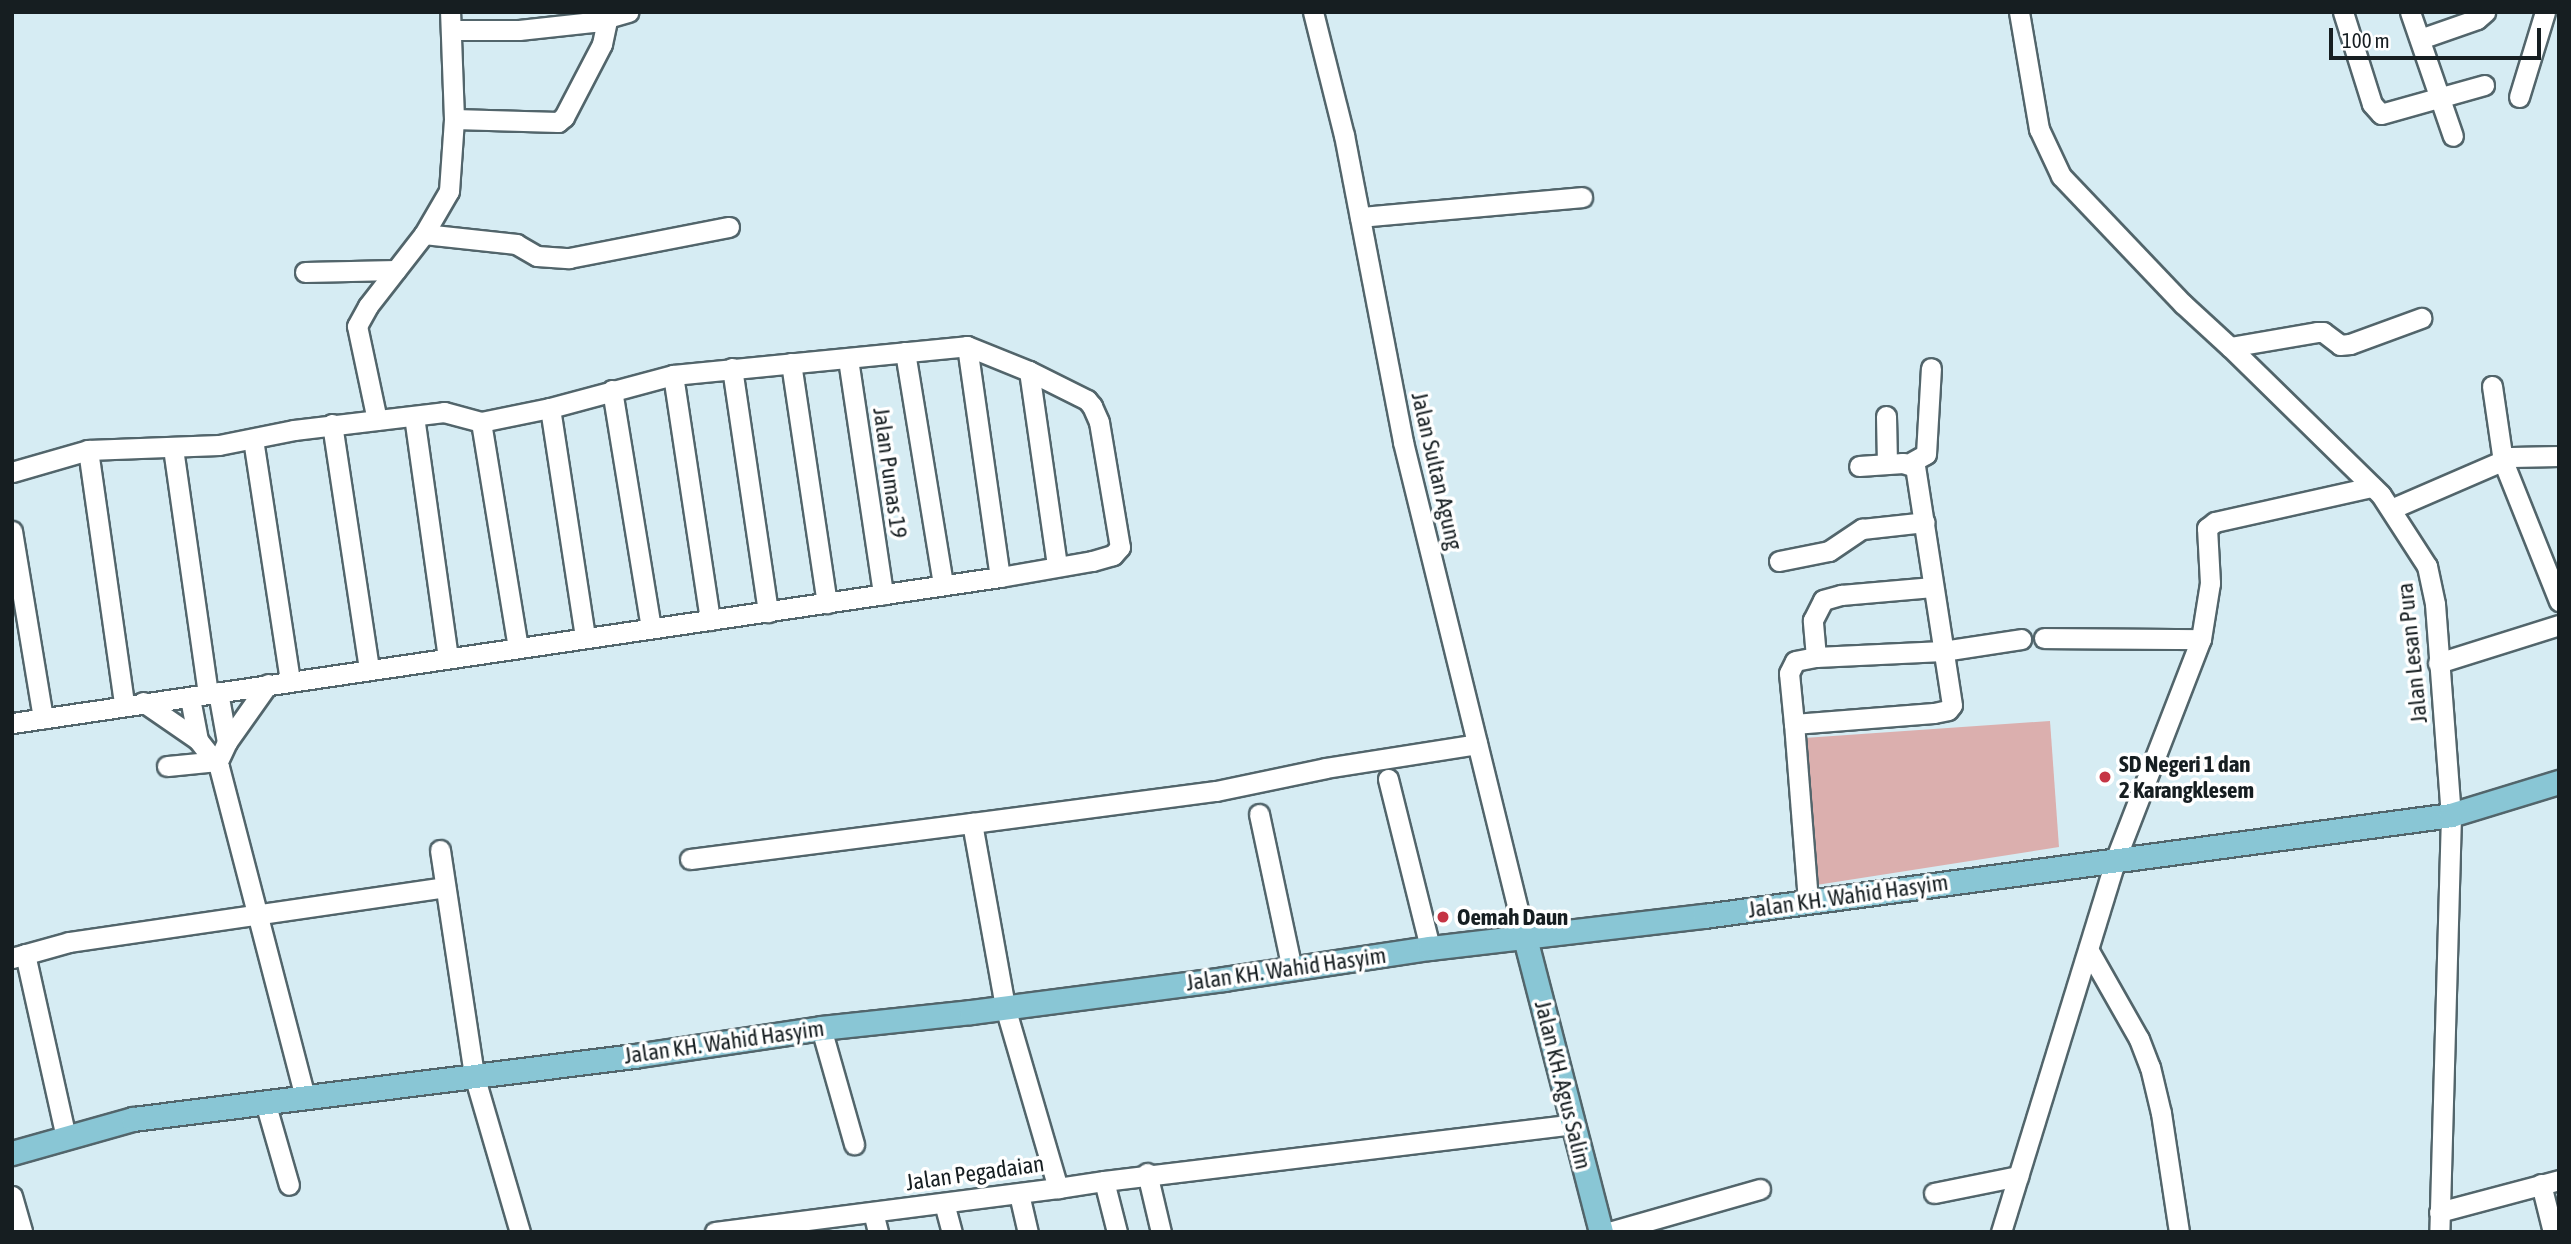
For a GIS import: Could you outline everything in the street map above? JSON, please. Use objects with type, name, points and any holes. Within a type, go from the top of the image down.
[{"type":"main road","name":"Jalan KH. Wahid Hasyim","points":[[12,1153],[133,1119],[634,1056],[821,1028],[1005,1007],[1430,948],[1525,938],[2451,815],[2559,782]]},
{"type":"main road","name":"Jalan KH. Agus Salim","points":[[1525,938],[1601,1232]]},
{"type":"street","points":[[377,420],[357,326],[424,234],[449,191],[454,119],[450,21],[519,30],[607,20],[629,12]]},
{"type":"street","name":"Jalan Sultan Agung","points":[[1313,12],[1344,135],[1406,453],[1525,938]]},
{"type":"street","name":"Jalan Lesan Pura","points":[[2019,12],[2039,129],[2061,176],[2183,304],[2231,347],[2372,487],[2391,509],[2421,555],[2430,576],[2435,604],[2451,815],[2439,1232]]},
{"type":"street","points":[[2343,12],[2376,111],[2389,114],[2484,85]]},
{"type":"street","points":[[2410,12],[2453,136]]},
{"type":"street","points":[[2420,39],[2477,19],[2485,12]]},
{"type":"street","points":[[2519,97],[2545,12]]},
{"type":"street","points":[[454,119],[558,122],[564,117],[598,53],[607,20]]},
{"type":"street","points":[[1360,217],[1582,197]]},
{"type":"street","points":[[424,234],[516,244],[537,256],[569,258],[729,228]]},
{"type":"street","points":[[305,272],[396,270]]},
{"type":"street","points":[[2231,347],[2317,332],[2328,335],[2334,343],[2350,344],[2421,318]]},
{"type":"street","points":[[967,346],[1000,576]]},
{"type":"street","points":[[12,472],[88,450],[173,448],[253,439],[332,424],[450,412],[481,422],[550,408],[673,375],[967,346],[1029,371],[1087,400],[1092,406],[1099,422],[1120,539],[1119,552],[1113,555],[1000,576],[12,723]]},
{"type":"street","points":[[905,352],[943,585]]},
{"type":"street","name":"Jalan Pumas 19","points":[[848,359],[883,594]]},
{"type":"street","points":[[791,363],[827,603]]},
{"type":"street","points":[[732,368],[768,612]]},
{"type":"street","points":[[1859,466],[1910,463],[1926,454],[1931,368]]},
{"type":"street","points":[[1029,371],[1057,565]]},
{"type":"street","points":[[673,375],[710,620]]},
{"type":"street","points":[[2492,386],[2502,461],[2559,601]]},
{"type":"street","points":[[612,390],[650,628]]},
{"type":"street","points":[[550,408],[585,637]]},
{"type":"street","points":[[414,416],[448,658]]},
{"type":"street","points":[[1886,416],[1887,464]]},
{"type":"street","points":[[481,422],[518,647]]},
{"type":"street","points":[[332,424],[369,668]]},
{"type":"street","points":[[253,439],[290,681]]},
{"type":"street","points":[[173,448],[205,695],[198,740]]},
{"type":"street","points":[[88,450],[134,703],[198,740],[218,761],[304,1097]]},
{"type":"street","points":[[2391,509],[2511,457],[2559,456]]},
{"type":"street","points":[[1794,724],[1948,710],[1952,699],[1918,474],[1910,463]]},
{"type":"street","points":[[2001,1232],[2116,858],[2202,639],[2210,583],[2207,528],[2210,524],[2372,487]]},
{"type":"street","points":[[1779,561],[1829,551],[1862,529],[1925,522]]},
{"type":"street","points":[[12,531],[43,718]]},
{"type":"street","points":[[1816,657],[1813,620],[1823,600],[1841,595],[1933,587]]},
{"type":"street","points":[[2438,663],[2559,625]]},
{"type":"street","points":[[2044,638],[2202,639]]},
{"type":"street","points":[[1808,901],[1790,667],[1795,661],[1816,657],[1943,651],[2021,639]]},
{"type":"street","points":[[218,761],[227,742],[268,684]]},
{"type":"street","points":[[205,695],[227,742]]},
{"type":"street","points":[[690,859],[1216,792],[1325,768],[1477,744]]},
{"type":"street","points":[[167,766],[218,761]]},
{"type":"street","points":[[1388,779],[1430,948]]},
{"type":"street","points":[[1259,814],[1292,969]]},
{"type":"street","name":"Jalan Pegadaian","points":[[728,1231],[800,1226],[873,1212],[1058,1188],[1005,1007],[972,822]]},
{"type":"street","points":[[440,850],[474,1075],[520,1232]]},
{"type":"street","points":[[65,1137],[19,956],[69,942],[445,887]]},
{"type":"street","points":[[2089,951],[2148,1059],[2161,1113],[2179,1232]]},
{"type":"street","points":[[821,1028],[854,1144]]},
{"type":"street","points":[[265,1102],[289,1185]]},
{"type":"street","points":[[1058,1188],[1147,1173],[1572,1124]]},
{"type":"street","points":[[1147,1173],[1161,1232]]},
{"type":"street","points":[[1934,1193],[2018,1176]]},
{"type":"street","points":[[1104,1181],[1117,1232]]},
{"type":"street","points":[[2439,1212],[2550,1182],[2553,1232]]},
{"type":"street","points":[[1609,1232],[1760,1189]]},
{"type":"street","points":[[1019,1194],[1028,1232]]},
{"type":"street","points":[[12,1196],[23,1232]]},
{"type":"street","points":[[944,1203],[952,1232]]},
{"type":"street","points":[[873,1212],[878,1232]]},
{"type":"shaded area","points":[[2050,721],[2059,847],[1810,886],[1804,738]]},
{"type":"place","name":"SD Negeri 1 dan 2 Karangklesem","points":[[2105,777]]},
{"type":"place","name":"Oemah Daun","points":[[1443,917]]}]
